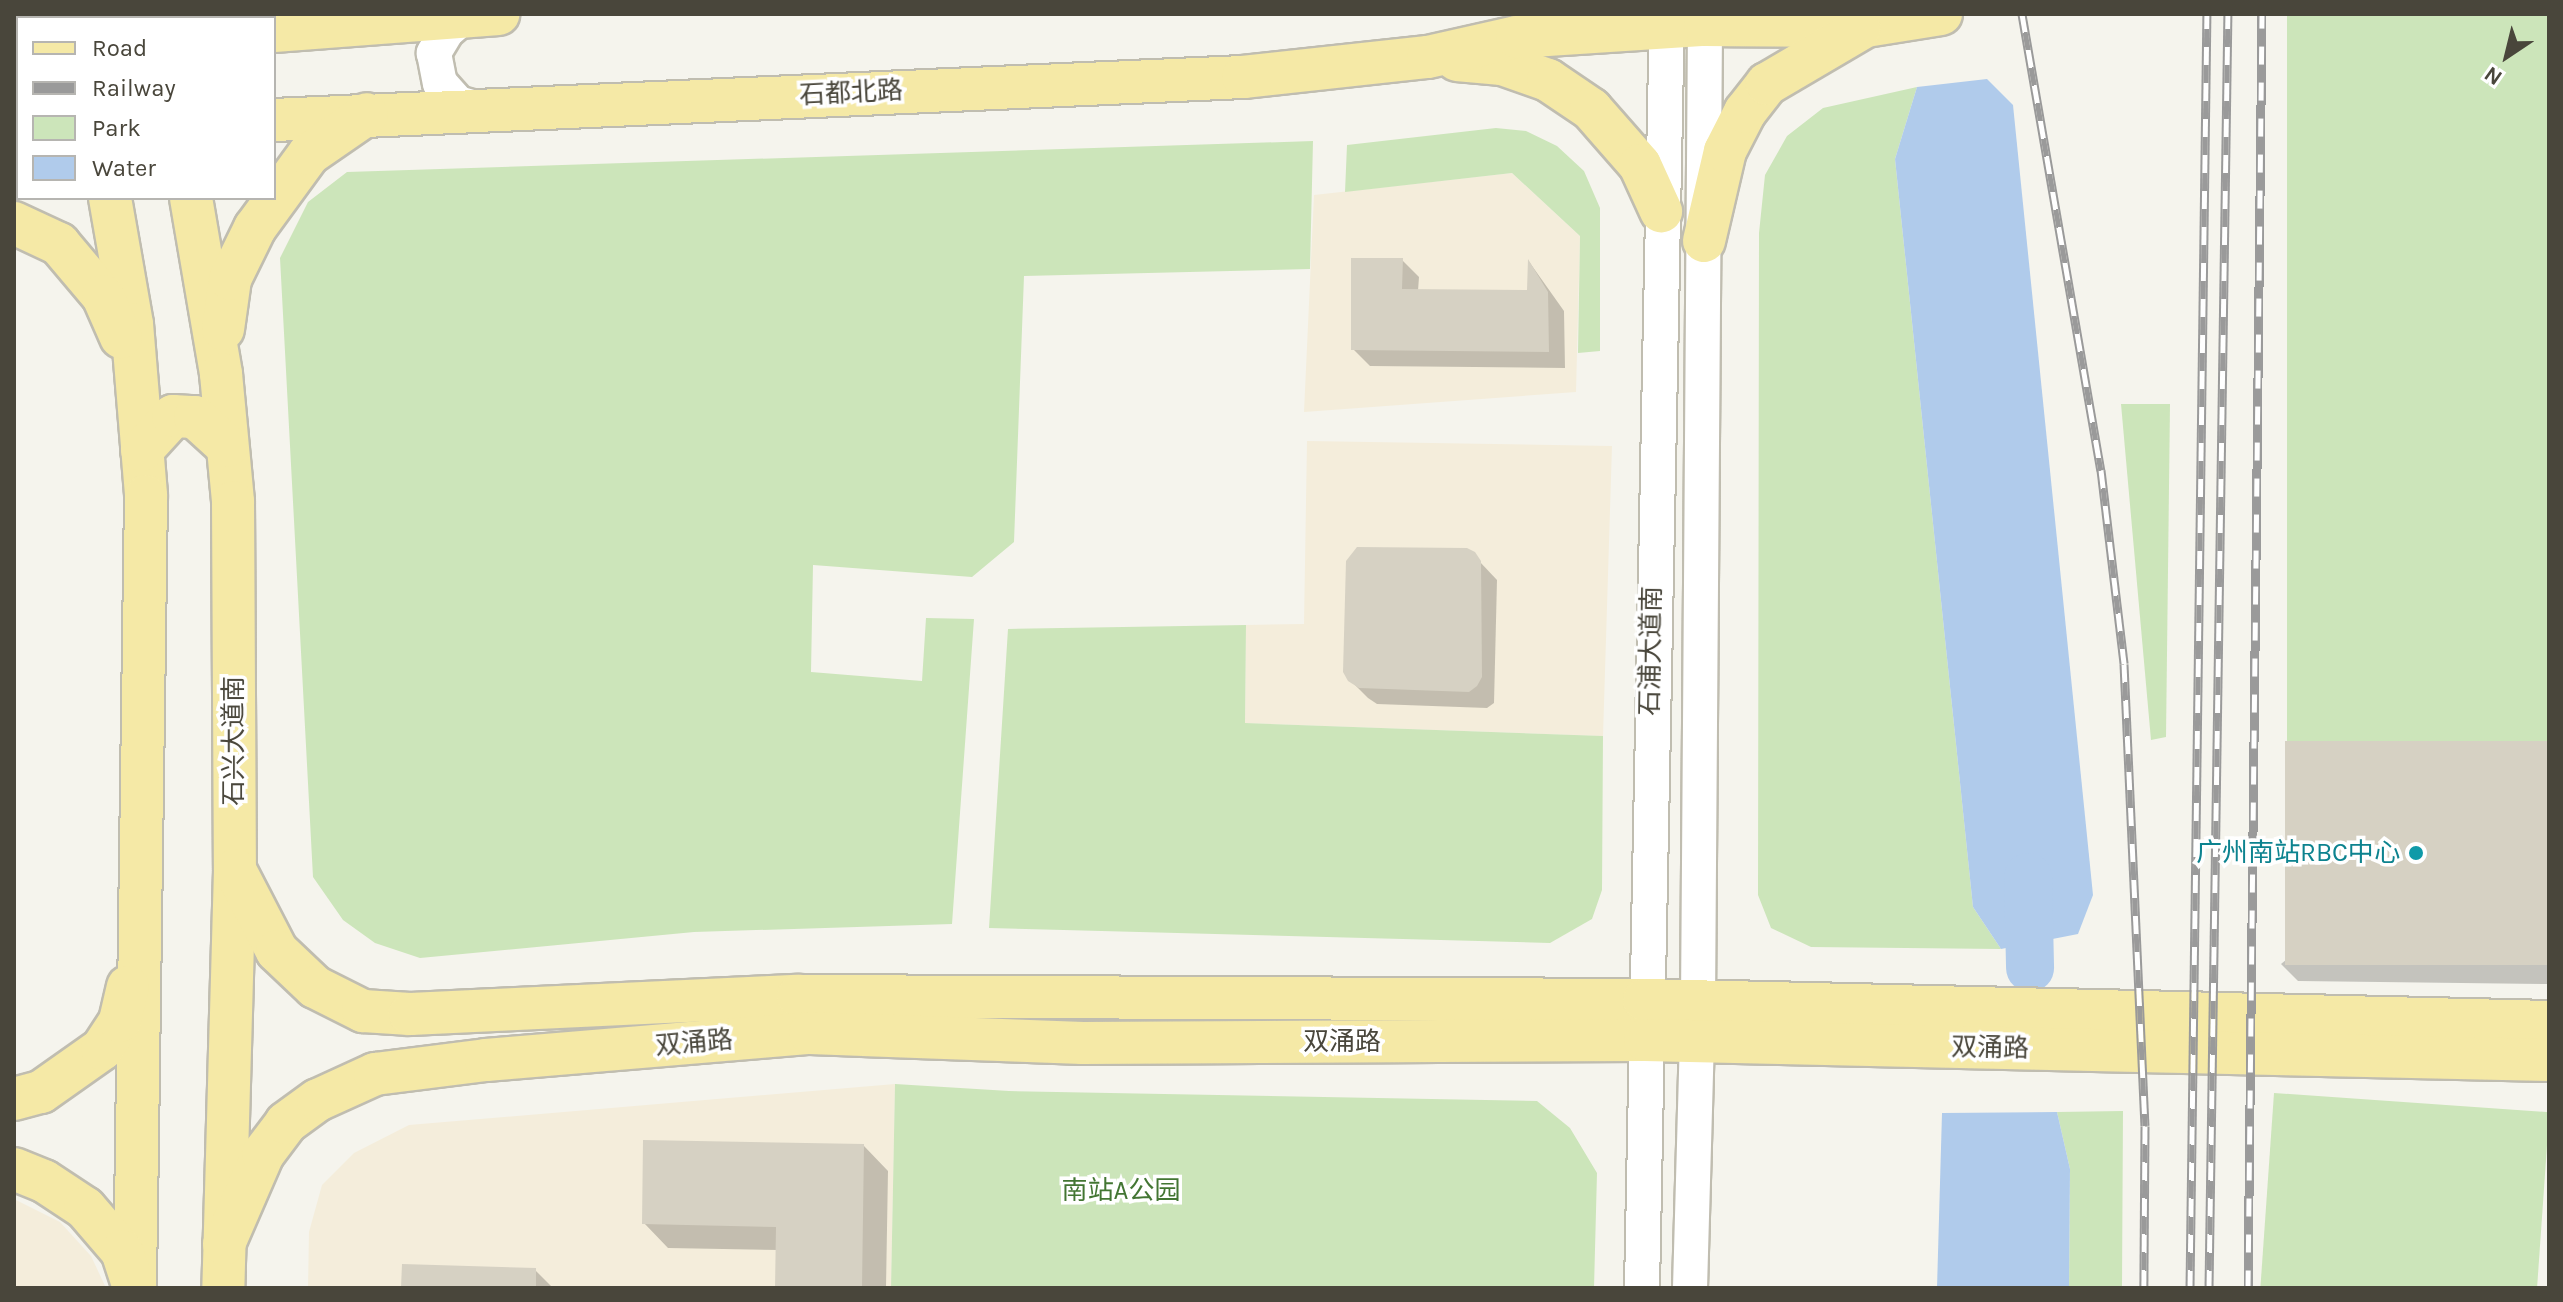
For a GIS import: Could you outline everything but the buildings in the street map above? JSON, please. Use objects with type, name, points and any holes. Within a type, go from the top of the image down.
[{"type":"main road","points":[[1428,57],[1530,26],[1686,20],[1874,20],[1941,14]]},
{"type":"main road","points":[[276,31],[339,19],[482,15]]},
{"type":"main road","points":[[1704,241],[1725,151],[1745,112],[1767,84],[1874,20]]},
{"type":"main road","points":[[1428,57],[1502,64],[1548,80],[1618,135],[1640,165],[1661,211]]},
{"type":"main road","name":"石都北路","points":[[276,120],[1243,77],[1428,57]]},
{"type":"main road","points":[[276,199],[309,154],[367,114]]},
{"type":"main road","points":[[110,200],[136,368],[142,450],[140,939],[134,1288]]},
{"type":"main road","name":"石兴大道南","points":[[191,200],[221,374],[233,502],[235,870],[223,1288]]},
{"type":"main road","points":[[221,374],[230,279],[255,228],[275,200]]},
{"type":"main road","points":[[14,223],[59,244],[103,296],[136,368]]},
{"type":"main road","points":[[142,450],[173,416],[195,417],[227,446]]},
{"type":"main road","name":"双涌路","points":[[235,870],[277,951],[315,987],[363,1011],[410,1014],[798,996],[1644,1020],[2549,1060]]},
{"type":"main road","points":[[14,1099],[41,1092],[102,1049],[120,1021],[140,939]]},
{"type":"main road","name":"双涌路","points":[[224,1244],[263,1154],[286,1123],[318,1100],[375,1074],[486,1060],[810,1033],[1083,1043],[1644,1020]]},
{"type":"main road","name":"双涌路","points":[[1696,1022],[2549,1022]]},
{"type":"main road","points":[[14,1169],[44,1181],[85,1208],[122,1251],[134,1288]]},
{"type":"street","points":[[482,15],[447,31],[434,53],[440,83],[458,103],[482,110]]},
{"type":"street","name":"石浦大道南","points":[[1642,1288],[1644,1020],[1661,211],[1686,20]]},
{"type":"street","name":"石浦大道南","points":[[1686,20],[1704,241],[1705,312],[1690,1288]]},
{"type":"street","points":[[1659,319],[1666,298],[1676,290],[1687,290],[1705,312]]},
{"type":"shaded area","points":[[1512,173],[1580,236],[1576,392],[1304,412],[1314,195]]},
{"type":"shaded area","points":[[1307,441],[1612,446],[1603,736],[1245,723],[1246,625],[1304,624]]},
{"type":"shaded area","points":[[895,1084],[891,1288],[308,1288],[309,1232],[322,1185],[354,1153],[409,1125]]},
{"type":"shaded area","points":[[14,1199],[60,1222],[91,1256],[106,1288],[14,1288]]},
{"type":"green space","points":[[2287,14],[2549,14],[2549,741],[2287,741]]},
{"type":"green space","points":[[1917,87],[1895,159],[1973,907],[2001,949],[1811,947],[1771,928],[1758,895],[1759,233],[1765,175],[1787,136],[1823,108]]},
{"type":"green space","points":[[1496,128],[1526,131],[1557,146],[1584,171],[1600,208],[1600,351],[1578,353],[1580,236],[1512,173],[1345,192],[1347,145]]},
{"type":"green space","points":[[1313,141],[1310,269],[1024,276],[1014,542],[972,577],[813,565],[811,672],[922,681],[926,618],[974,619],[952,924],[694,932],[420,958],[375,943],[343,920],[313,877],[280,258],[308,202],[347,172]]},
{"type":"green space","points":[[2121,404],[2170,404],[2166,737],[2151,740]]},
{"type":"green space","points":[[1246,625],[1245,723],[1603,736],[1602,890],[1592,919],[1550,943],[989,928],[1008,629]]},
{"type":"green space","name":"南站A公园","points":[[895,1084],[1009,1091],[1537,1101],[1570,1128],[1597,1173],[1594,1288],[891,1288]]},
{"type":"green space","points":[[2274,1093],[2549,1112],[2537,1288],[2260,1288]]},
{"type":"green space","points":[[2123,1111],[2122,1288],[2069,1288],[2070,1169],[2057,1112]]},
{"type":"water","points":[[1987,79],[2013,105],[2093,895],[2078,934],[2001,949],[1973,907],[1895,159],[1917,87]]},
{"type":"water","points":[[2057,1112],[2070,1169],[2069,1288],[1937,1288],[1942,1113]]},
{"type":"waterway","points":[[2028,877],[2030,968]]},
{"type":"railway","points":[[2022,14],[2101,470],[2124,664],[2145,1126],[2144,1288]]},
{"type":"railway","points":[[2190,1288],[2207,14]]},
{"type":"railway","points":[[2209,1288],[2228,14]]},
{"type":"railway","points":[[2248,1288],[2262,14]]},
{"type":"place","name":"广州南站RBC中心","points":[[2416,853]]}]
